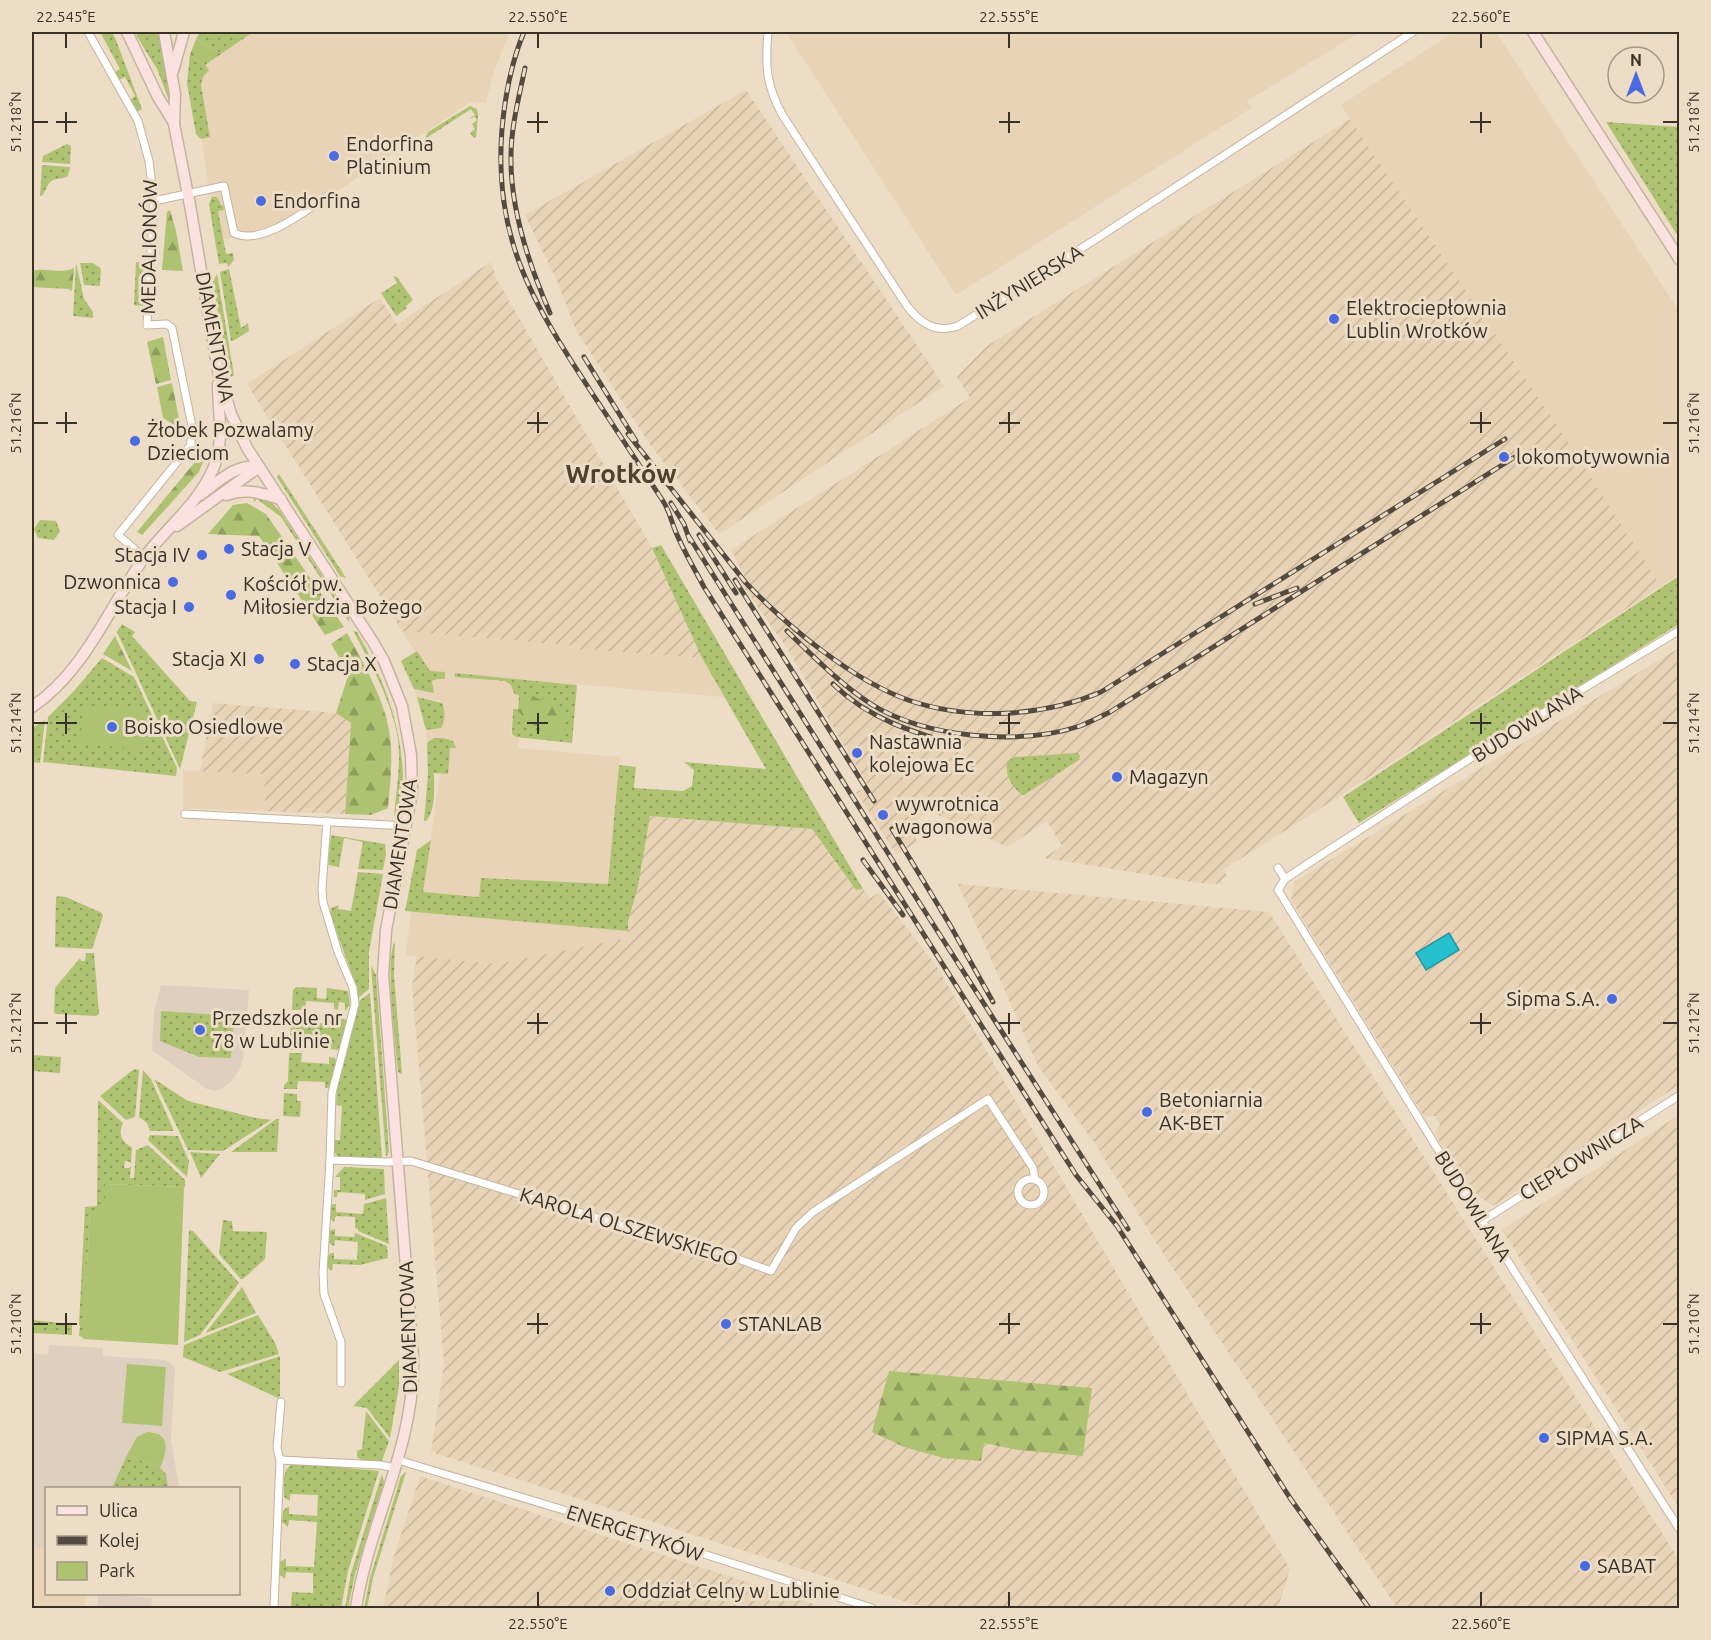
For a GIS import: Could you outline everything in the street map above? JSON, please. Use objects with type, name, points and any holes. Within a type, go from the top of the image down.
[{"type":"street","name":"MEDALIONÓW","points":[[88,32],[138,121],[149,161],[154,201],[147,325],[167,324],[172,328],[193,434],[190,446],[118,535],[145,558]]},
{"type":"street","name":"DIAMENTOWA","points":[[127,32],[158,97],[174,124]]},
{"type":"street","name":"DIAMENTOWA","points":[[164,32],[175,94],[174,124],[218,372],[236,429],[384,661],[397,692],[407,729],[413,774],[407,826],[386,930],[383,958],[414,1365],[409,1418],[362,1577],[356,1608]]},
{"type":"street","points":[[172,74],[184,32]]},
{"type":"street","name":"INŻYNIERSKA","points":[[768,32],[766,72],[783,116],[907,306],[925,324],[942,330],[958,326],[1096,240],[1413,32]]},
{"type":"street","points":[[1533,32],[1680,260]]},
{"type":"street","points":[[154,201],[224,186],[234,233],[240,236],[270,232],[329,195]]},
{"type":"street","points":[[32,707],[72,668],[145,558],[210,476],[218,453],[220,430],[218,372]]},
{"type":"street","points":[[191,502],[238,468],[260,467]]},
{"type":"street","points":[[161,537],[260,467]]},
{"type":"street","points":[[216,499],[236,491],[246,490],[281,499]]},
{"type":"street","name":"BUDOWLANA","points":[[1680,630],[1505,736],[1285,879],[1278,890],[1482,1221],[1680,1530]]},
{"type":"street","points":[[185,814],[407,826]]},
{"type":"street","points":[[327,821],[323,902],[338,952],[353,988],[355,1002],[332,1093],[323,1273],[324,1294],[341,1342],[341,1383]]},
{"type":"street","name":"BUDOWLANA","points":[[1278,868],[1285,879]]},
{"type":"street","name":"CIEPŁOWNICZA","points":[[1482,1221],[1680,1095]]},
{"type":"street","name":"KAROLA OLSZEWSKIEGO","points":[[398,1162],[411,1161],[627,1227],[683,1239],[771,1271],[796,1228],[813,1212],[988,1099],[1034,1168],[1035,1180]]},
{"type":"street","points":[[330,1160],[398,1162]]},
{"type":"street","points":[[274,1608],[280,1460],[277,1449],[281,1402]]},
{"type":"street","name":"ENERGETYKÓW","points":[[280,1460],[380,1466],[397,1464],[610,1524],[872,1608]]},
{"type":"shaded area","points":[[253,32],[510,32],[494,71],[486,102],[469,103],[285,226],[240,238],[219,238],[209,190],[192,72]]},
{"type":"shaded area","points":[[786,32],[1360,32],[1247,101],[1251,108],[956,295]]},
{"type":"shaded area","points":[[1454,32],[1496,32],[1679,311],[1679,574],[1661,586],[1546,409],[1341,105]]},
{"type":"shaded area","points":[[746,90],[944,386],[719,534],[649,443],[576,330],[557,281],[525,215]]},
{"type":"shaded area","name":"Elektrociepłownia Lublin Wrotków","points":[[1350,119],[1562,433],[1661,586],[1224,869],[1227,876],[1222,879],[1223,884],[1200,883],[1044,858],[1062,846],[1047,821],[1007,847],[929,811],[919,818],[915,834],[917,843],[896,854],[856,792],[869,786],[787,648],[740,582],[745,577],[731,550],[970,398],[957,377],[985,347]]},
{"type":"shaded area","points":[[491,262],[497,280],[652,548],[702,658],[577,649],[577,646],[402,631],[247,384],[380,298],[397,324]]},
{"type":"shaded area","points":[[402,631],[578,646],[603,651],[702,658],[724,697],[513,679],[519,694],[518,709],[513,709],[511,731],[519,738],[518,748],[620,757],[608,885],[481,878],[479,897],[423,892],[445,742],[429,741],[427,743],[426,730],[440,728],[444,721],[444,708],[440,701],[417,697],[414,689],[434,692],[432,681],[437,679],[428,673]]},
{"type":"shaded area","points":[[1679,648],[1679,1085],[1493,1206],[1477,1195],[1470,1184],[1466,1186],[1435,1134],[1440,1125],[1435,1116],[1424,1116],[1291,900],[1294,882]]},
{"type":"shaded area","points":[[213,703],[336,713],[351,722],[345,814],[265,811],[264,774],[200,771]]},
{"type":"shaded area","points":[[183,770],[264,774],[265,811],[183,808]]},
{"type":"shaded area","points":[[650,816],[812,829],[856,890],[863,889],[870,898],[879,893],[936,965],[1290,1569],[1278,1608],[925,1608],[431,1452],[444,1364],[412,985],[417,956],[497,964],[628,938],[628,922]]},
{"type":"shaded area","points":[[958,884],[1269,912],[1679,1560],[1679,1608],[1397,1608],[1157,1244],[1094,1142],[1038,1066]]},
{"type":"shaded area","points":[[411,911],[628,931],[629,938],[497,964],[406,955]]},
{"type":"shaded area","name":"Przedszkole nr 78 w Lublinie","points":[[161,985],[249,990],[243,1058],[239,1071],[230,1083],[219,1090],[207,1089],[152,1050],[154,1012]]},
{"type":"shaded area","points":[[1679,1115],[1679,1508],[1502,1230]]},
{"type":"shaded area","points":[[49,1345],[103,1348],[103,1356],[166,1360],[175,1368],[171,1440],[179,1487],[45,1487],[45,1549],[32,1547],[32,1353],[48,1355]]},
{"type":"shaded area","points":[[420,1476],[826,1608],[383,1608],[394,1556]]},
{"type":"shaded area","points":[[32,1547],[45,1549],[45,1595],[88,1595],[85,1608],[32,1608]]},
{"type":"shaded area","points":[[98,1595],[152,1598],[151,1608],[97,1608]]},
{"type":"green space","points":[[100,32],[112,32],[116,40],[142,109],[137,112],[130,100],[135,96],[125,77],[119,80],[115,72],[120,69]]},
{"type":"green space","points":[[141,32],[159,32],[172,108],[157,69],[136,35]]},
{"type":"green space","points":[[200,32],[253,32],[221,54],[196,39]]},
{"type":"green space","points":[[196,39],[221,54],[205,65],[190,55]]},
{"type":"green space","points":[[190,55],[209,70],[203,77],[201,85],[210,137],[201,139],[196,134],[187,83]]},
{"type":"green space","points":[[470,106],[477,109],[478,115],[476,137],[474,138],[470,133],[475,129],[472,124],[477,120],[475,117],[469,119],[475,115],[471,109],[428,137],[431,143],[428,143],[425,138],[428,132]]},
{"type":"green space","points":[[1606,122],[1679,127],[1679,238]]},
{"type":"green space","points":[[67,144],[71,146],[70,164],[42,162],[43,156]]},
{"type":"green space","points":[[42,165],[70,167],[68,176],[51,181],[43,195],[40,196]]},
{"type":"green space","points":[[212,197],[217,197],[223,205],[224,210],[218,211],[226,254],[233,253],[234,260],[228,267],[227,263],[219,264],[209,204]]},
{"type":"green space","points":[[170,210],[183,271],[162,270],[167,212]]},
{"type":"green space","points":[[136,262],[146,263],[143,306],[134,305]]},
{"type":"green space","points":[[76,263],[84,299],[93,312],[93,318],[73,316]]},
{"type":"green space","points":[[80,263],[93,263],[101,269],[100,286],[84,285]]},
{"type":"green space","points":[[74,268],[72,291],[32,287],[32,271],[64,271]]},
{"type":"green space","points":[[229,269],[241,328],[248,323],[249,331],[233,341],[231,341],[220,272]]},
{"type":"green space","points":[[217,274],[234,375],[231,377],[213,282]]},
{"type":"green space","points":[[393,276],[397,277],[413,300],[396,316],[381,293],[397,283]]},
{"type":"green space","points":[[163,337],[171,380],[156,384],[147,342]]},
{"type":"green space","points":[[172,383],[181,429],[163,418],[157,387]]},
{"type":"green space","points":[[205,450],[207,452],[199,472],[142,535],[137,532]]},
{"type":"green space","points":[[279,474],[346,578],[340,576],[277,477]]},
{"type":"green space","points":[[253,494],[270,501],[280,511],[349,618],[349,622],[281,517],[257,499],[254,502]]},
{"type":"green space","points":[[247,503],[266,514],[344,627],[325,635],[259,536],[208,534],[233,505]]},
{"type":"green space","points":[[40,520],[56,521],[60,531],[54,540],[38,538],[34,529]]},
{"type":"green space","points":[[661,545],[863,889],[856,890],[812,829],[650,816],[628,931],[405,911],[417,850],[431,840],[423,892],[479,897],[481,878],[608,884],[619,765],[636,767],[634,788],[683,791],[692,786],[694,770],[684,762],[766,769],[702,658],[652,548]]},
{"type":"green space","points":[[1679,576],[1679,624],[1359,823],[1343,797]]},
{"type":"green space","points":[[122,624],[135,632],[132,636],[190,701],[197,702],[180,769],[117,632]]},
{"type":"green space","points":[[353,631],[357,632],[376,669],[391,706],[396,726],[403,787],[401,808],[394,817],[399,764],[394,719],[373,668]]},
{"type":"green space","points":[[347,633],[379,697],[390,737],[388,808],[371,815],[345,814],[351,723],[336,713],[349,673],[331,644]]},
{"type":"green space","points":[[115,636],[132,671],[103,654]]},
{"type":"green space","points":[[417,651],[430,671],[445,672],[445,679],[432,681],[434,693],[414,689],[401,661]]},
{"type":"green space","points":[[102,658],[134,677],[177,768],[176,776],[43,762],[48,717]]},
{"type":"green space","points":[[455,673],[577,685],[572,743],[516,737],[512,734],[513,709],[518,709],[519,695],[514,694],[511,685],[505,681],[455,677]]},
{"type":"green space","points":[[523,694],[532,695],[538,699],[550,698],[560,712],[564,723],[564,733],[561,738],[552,736],[544,738],[538,726],[525,724],[525,719],[519,712]]},
{"type":"green space","points":[[417,697],[442,703],[445,716],[441,728],[426,730]]},
{"type":"green space","name":"Boisko Osiedlowe","points":[[83,705],[145,710],[142,749],[80,744]]},
{"type":"green space","points":[[45,720],[40,763],[33,762],[32,728]]},
{"type":"green space","points":[[434,738],[453,741],[456,748],[450,748],[448,774],[434,773],[433,805],[429,817],[424,821],[428,774],[427,743]]},
{"type":"green space","points":[[1077,753],[1080,755],[1079,760],[1024,795],[1016,790],[1008,776],[1008,761],[1015,757]]},
{"type":"green space","points":[[331,835],[385,844],[383,870],[358,869],[363,842],[344,838],[339,867],[328,865]]},
{"type":"green space","points":[[358,872],[383,874],[369,952],[369,989],[358,998],[357,988],[330,914],[331,908],[339,905],[338,909],[351,911]]},
{"type":"green space","points":[[66,897],[102,913],[92,949],[55,947],[56,898]]},
{"type":"green space","points":[[395,942],[394,975],[402,1074],[398,1072],[392,1004],[391,965]]},
{"type":"green space","points":[[86,953],[94,953],[99,1014],[96,1016],[56,1014],[54,1012],[55,988],[80,958],[81,961],[85,961]]},
{"type":"green space","points":[[371,966],[376,975],[389,1152],[386,1157]]},
{"type":"green space","points":[[296,987],[317,988],[317,998],[326,999],[327,988],[348,991],[350,1005],[345,1011],[345,1003],[339,1002],[338,1010],[334,1009],[334,1003],[306,1001],[305,1010],[292,1010],[293,990]]},
{"type":"green space","points":[[370,993],[382,1158],[337,1156],[334,1151],[334,1140],[340,1140],[342,1106],[336,1105],[337,1090],[359,1001]]},
{"type":"green space","points":[[161,1011],[234,1016],[231,1058],[199,1057],[160,1041]]},
{"type":"green space","points":[[292,1012],[305,1013],[305,1022],[332,1024],[333,1017],[345,1019],[347,1022],[339,1050],[330,1049],[330,1043],[303,1041],[302,1050],[289,1050]]},
{"type":"green space","points":[[289,1053],[302,1053],[301,1062],[329,1064],[329,1057],[335,1058],[329,1088],[325,1088],[325,1082],[298,1081],[297,1089],[284,1089],[288,1081]]},
{"type":"green space","points":[[32,1055],[61,1057],[60,1073],[32,1071]]},
{"type":"green space","points":[[134,1069],[139,1070],[135,1117],[126,1120],[100,1096]]},
{"type":"green space","points":[[143,1070],[151,1079],[174,1131],[150,1131],[147,1123],[139,1117]]},
{"type":"green space","points":[[154,1079],[188,1101],[271,1120],[223,1151],[188,1150]]},
{"type":"green space","points":[[284,1093],[297,1094],[297,1101],[301,1101],[300,1117],[283,1116]]},
{"type":"green space","points":[[98,1100],[123,1123],[122,1137],[125,1143],[132,1147],[131,1164],[125,1161],[124,1168],[131,1166],[130,1178],[134,1178],[136,1150],[148,1145],[185,1180],[185,1187],[106,1184],[105,1206],[101,1211],[90,1211],[84,1329],[88,1339],[79,1336],[79,1325],[85,1207],[97,1206]]},
{"type":"green space","points":[[279,1119],[277,1152],[231,1152]]},
{"type":"green space","points":[[150,1135],[178,1136],[189,1161],[187,1177],[148,1140]]},
{"type":"green space","points":[[190,1152],[220,1154],[201,1178]]},
{"type":"green space","points":[[344,1167],[384,1169],[385,1194],[365,1200],[365,1194],[338,1192],[337,1197],[334,1197],[334,1190],[340,1190],[340,1177],[335,1177]]},
{"type":"green space","points":[[105,1184],[184,1187],[178,1345],[83,1339],[90,1211],[101,1211],[101,1206],[105,1206]]},
{"type":"green space","points":[[386,1198],[389,1244],[358,1231],[355,1228],[355,1217],[336,1216],[334,1222],[330,1218],[333,1204],[336,1204],[336,1212],[363,1214],[364,1204]]},
{"type":"green space","points":[[223,1220],[232,1221],[233,1231],[267,1232],[265,1259],[243,1279],[219,1254]]},
{"type":"green space","points":[[335,1229],[335,1236],[354,1237],[355,1233],[387,1246],[388,1258],[360,1265],[333,1264],[332,1271],[330,1270],[326,1261],[331,1253],[334,1253],[334,1259],[357,1260],[358,1242],[335,1240],[334,1246],[329,1243],[329,1231]]},
{"type":"green space","points":[[189,1230],[193,1231],[239,1283],[200,1335],[184,1342]]},
{"type":"green space","points":[[242,1287],[256,1313],[206,1333],[206,1332]]},
{"type":"green space","points":[[258,1315],[279,1354],[220,1372],[183,1357],[184,1345]]},
{"type":"green space","points":[[32,1320],[72,1324],[72,1335],[32,1333]]},
{"type":"green space","points":[[280,1356],[280,1396],[278,1398],[227,1374]]},
{"type":"green space","points":[[399,1360],[399,1386],[390,1438],[367,1408],[353,1406]]},
{"type":"green space","points":[[127,1364],[166,1367],[162,1426],[122,1423]]},
{"type":"green space","points":[[889,1371],[1092,1388],[1083,1456],[1018,1450],[984,1443],[981,1461],[944,1458],[904,1447],[872,1432]]},
{"type":"green space","points":[[366,1411],[389,1441],[382,1461],[361,1460],[357,1457],[357,1451],[362,1449]]},
{"type":"green space","points":[[147,1432],[161,1436],[166,1444],[160,1468],[127,1455],[137,1437]]},
{"type":"green space","points":[[127,1455],[160,1468],[166,1474],[168,1487],[112,1487]]},
{"type":"green space","points":[[294,1463],[379,1471],[348,1571],[341,1608],[281,1608],[281,1606],[291,1606],[292,1592],[313,1593],[313,1573],[286,1572],[285,1579],[280,1575],[280,1562],[285,1559],[286,1566],[314,1567],[317,1522],[289,1520],[288,1527],[282,1522],[283,1511],[289,1507],[289,1514],[317,1516],[318,1495],[290,1494],[290,1501],[284,1497],[285,1473]]},
{"type":"green space","points":[[406,1472],[373,1578],[367,1608],[364,1608],[370,1578],[401,1476]]},
{"type":"green space","points":[[382,1474],[384,1482],[355,1574],[348,1608],[345,1608],[351,1573]]},
{"type":"water","points":[[1449,933],[1459,950],[1426,970],[1416,953]]},
{"type":"railway","points":[[524,32],[512,68],[502,129],[501,168],[504,204],[521,268],[551,328],[665,504],[682,545],[704,587],[1076,1175],[1117,1226],[1290,1498],[1369,1608]]},
{"type":"railway","points":[[525,68],[512,134],[514,196],[522,236],[550,313]]},
{"type":"railway","points":[[584,357],[636,441]]},
{"type":"railway","points":[[628,434],[746,583],[781,617],[821,650],[865,679],[908,700],[931,707],[980,713],[1005,713],[1055,707],[1101,692],[1505,439]]},
{"type":"railway","points":[[787,631],[848,687],[871,704],[893,716],[918,725],[973,735],[1030,736],[1056,732],[1080,726],[1110,712],[1518,455]]},
{"type":"railway","points":[[671,503],[684,524],[690,541]]},
{"type":"railway","points":[[688,535],[1128,1229]]},
{"type":"railway","points":[[699,535],[736,593]]},
{"type":"railway","points":[[735,580],[874,801]]},
{"type":"railway","points":[[1255,604],[1297,588]]},
{"type":"railway","points":[[833,684],[861,706],[892,723],[960,746]]},
{"type":"railway","points":[[892,829],[993,1002]]},
{"type":"railway","points":[[863,860],[903,915]]},
{"type":"place","name":"Endorfina Platinium","points":[[334,156]]},
{"type":"place","name":"Endorfina","points":[[261,201]]},
{"type":"place","name":"Elektrociepłownia Lublin Wrotków","points":[[1334,319]]},
{"type":"place","name":"Żłobek Pozwalamy Dzieciom","points":[[135,441]]},
{"type":"place","name":"lokomotywownia","points":[[1504,457]]},
{"type":"place","name":"Stacja V","points":[[229,549]]},
{"type":"place","name":"Stacja IV","points":[[202,555]]},
{"type":"place","name":"Dzwonnica","points":[[173,582]]},
{"type":"place","name":"Kościół pw. Miłosierdzia Bożego","points":[[231,595]]},
{"type":"place","name":"Stacja I","points":[[189,607]]},
{"type":"place","name":"Stacja XI","points":[[259,659]]},
{"type":"place","name":"Stacja X","points":[[295,664]]},
{"type":"place","name":"Boisko Osiedlowe","points":[[112,727]]},
{"type":"place","name":"Nastawnia kolejowa Ec","points":[[857,753]]},
{"type":"place","name":"Magazyn","points":[[1117,777]]},
{"type":"place","name":"wywrotnica wagonowa","points":[[883,815]]},
{"type":"place","name":"Sipma S.A.","points":[[1612,999]]},
{"type":"place","name":"Przedszkole nr 78 w Lublinie","points":[[200,1030]]},
{"type":"place","name":"Betoniarnia AK-BET","points":[[1147,1112]]},
{"type":"place","name":"STANLAB","points":[[726,1324]]},
{"type":"place","name":"SIPMA S.A.","points":[[1544,1438]]},
{"type":"place","name":"SABAT","points":[[1585,1566]]},
{"type":"place","name":"Oddział Celny w Lublinie","points":[[610,1591]]},
{"type":"district","name":"Wrotków","points":[[621,474]]}]
